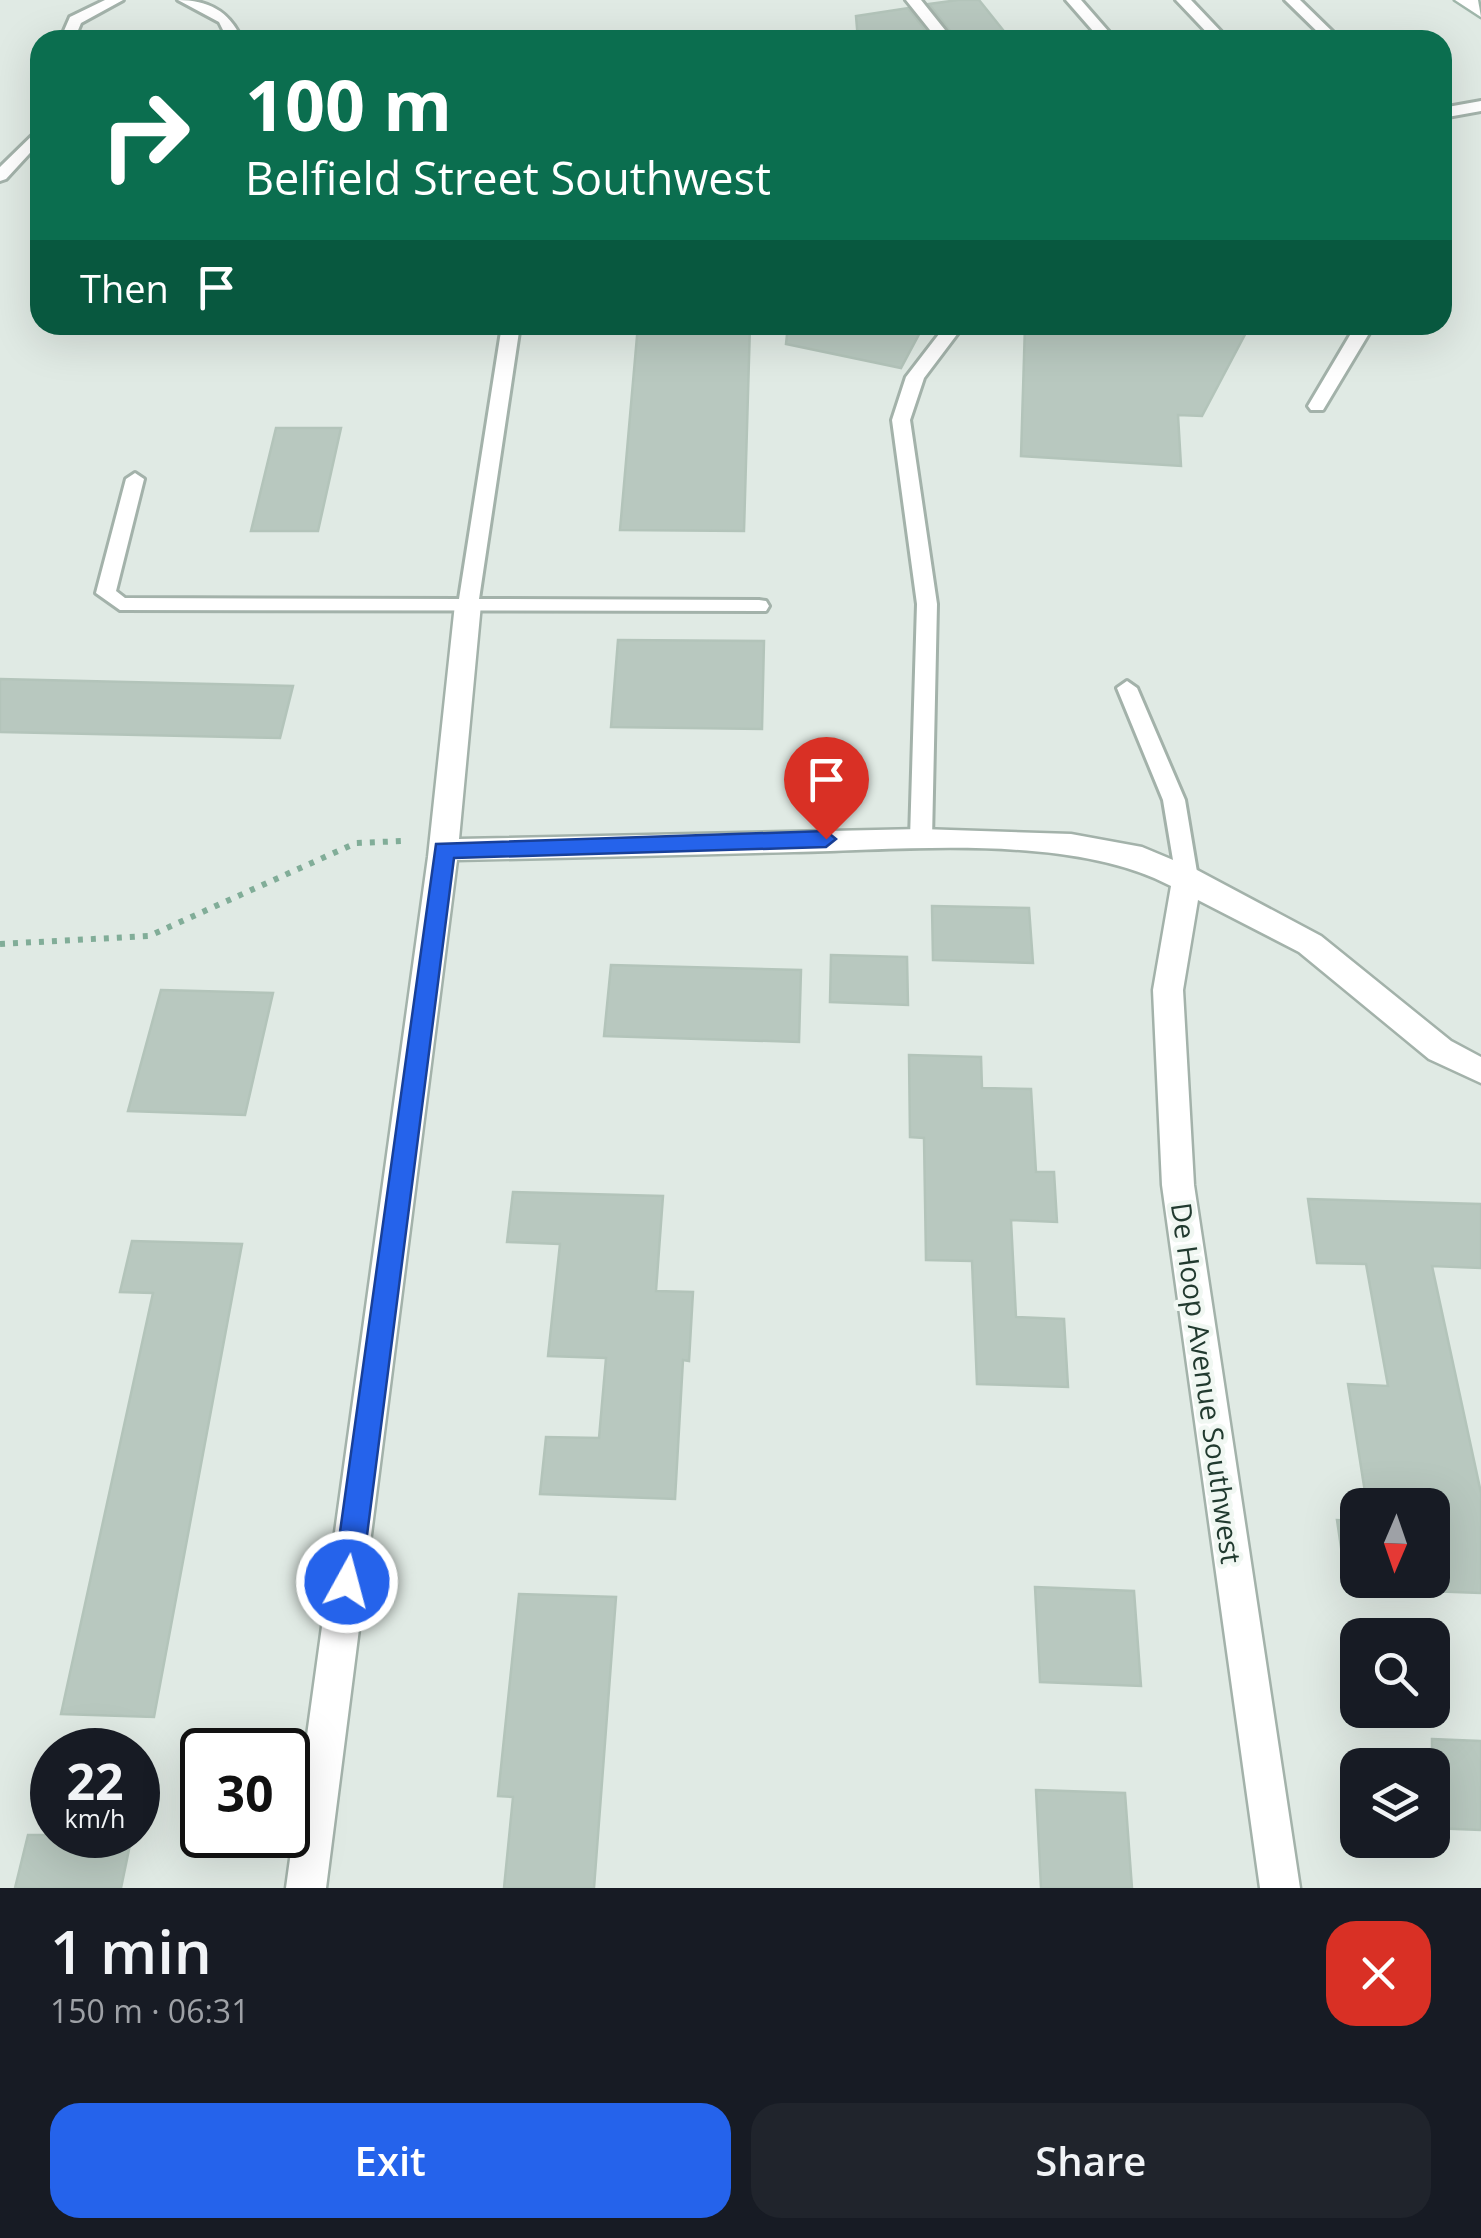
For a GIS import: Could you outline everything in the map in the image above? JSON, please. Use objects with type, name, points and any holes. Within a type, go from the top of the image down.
[{"type":"street","points":[[1466,0],[1481,11]]},
{"type":"street","points":[[306,1888],[444,850],[468,604]]},
{"type":"street","points":[[444,850],[921,839],[1072,844],[1142,858],[1310,944],[1440,1050],[1481,1071]]},
{"type":"street","name":"De Hoop Avenue Southwest","points":[[1187,878],[1168,990],[1178,1185],[1280,1888]]},
{"type":"lane","points":[[72,30],[75,20],[116,0]]},
{"type":"lane","points":[[185,0],[225,19],[230,30]]},
{"type":"lane","points":[[913,0],[938,30]]},
{"type":"lane","points":[[1073,0],[1100,30]]},
{"type":"lane","points":[[1183,0],[1212,30]]},
{"type":"lane","points":[[1292,0],[1324,30]]},
{"type":"lane","points":[[1452,111],[1481,106]]},
{"type":"lane","points":[[0,176],[30,144]]},
{"type":"lane","points":[[468,604],[508,335]]},
{"type":"lane","points":[[921,839],[927,604],[900,420],[915,377],[947,335]]},
{"type":"lane","points":[[1317,406],[1359,335]]},
{"type":"lane","points":[[135,479],[106,593],[120,604],[758,606]]},
{"type":"lane","points":[[1127,688],[1174,800],[1187,878]]},
{"type":"path","points":[[0,944],[150,936],[356,844],[409,841]]},
{"type":"building","points":[[979,0],[1003,30],[949,30],[929,4]]},
{"type":"building","points":[[908,8],[925,30],[857,30],[856,16]]},
{"type":"building","points":[[637,335],[750,335],[744,531],[620,530]]},
{"type":"building","points":[[787,335],[919,335],[901,368],[786,344]]},
{"type":"building","points":[[1025,335],[1245,335],[1202,416],[1178,415],[1181,466],[1021,456]]},
{"type":"building","points":[[276,428],[341,428],[318,531],[251,531]]},
{"type":"building","points":[[618,640],[764,641],[762,729],[611,727]]},
{"type":"building","points":[[0,679],[293,686],[280,738],[0,732]]},
{"type":"building","points":[[932,906],[1029,908],[1033,963],[933,960]]},
{"type":"building","points":[[831,955],[907,957],[908,1005],[830,1002]]},
{"type":"building","points":[[611,965],[801,970],[799,1042],[604,1036]]},
{"type":"building","points":[[161,990],[273,993],[245,1115],[128,1111]]},
{"type":"building","points":[[909,1055],[981,1057],[982,1088],[1031,1089],[1036,1172],[1054,1172],[1057,1222],[1011,1220],[1016,1317],[1064,1319],[1068,1387],[977,1384],[972,1261],[926,1260],[924,1138],[910,1137]]},
{"type":"building","points":[[513,1192],[663,1196],[656,1291],[693,1292],[689,1361],[683,1360],[675,1499],[540,1494],[546,1437],[599,1438],[606,1358],[548,1356],[560,1244],[507,1242]]},
{"type":"building","points":[[1308,1199],[1481,1204],[1481,1268],[1432,1266],[1481,1493],[1481,1593],[1450,1592],[1450,1488],[1364,1488],[1348,1384],[1388,1386],[1366,1264],[1317,1263]]},
{"type":"building","points":[[132,1241],[242,1244],[154,1717],[61,1714],[153,1293],[120,1292]]},
{"type":"building","points":[[1035,1587],[1134,1591],[1141,1686],[1040,1682]]},
{"type":"building","points":[[519,1594],[616,1597],[594,1888],[504,1888],[513,1797],[498,1796]]},
{"type":"building","points":[[1432,1739],[1481,1741],[1481,1830],[1450,1829],[1450,1748],[1432,1748]]},
{"type":"building","points":[[1036,1790],[1125,1793],[1132,1888],[1041,1888]]},
{"type":"building","points":[[28,1835],[30,1858],[127,1858],[121,1888],[15,1888]]},
{"type":"route","points":[[347,1582],[444,850],[826,839]]}]
